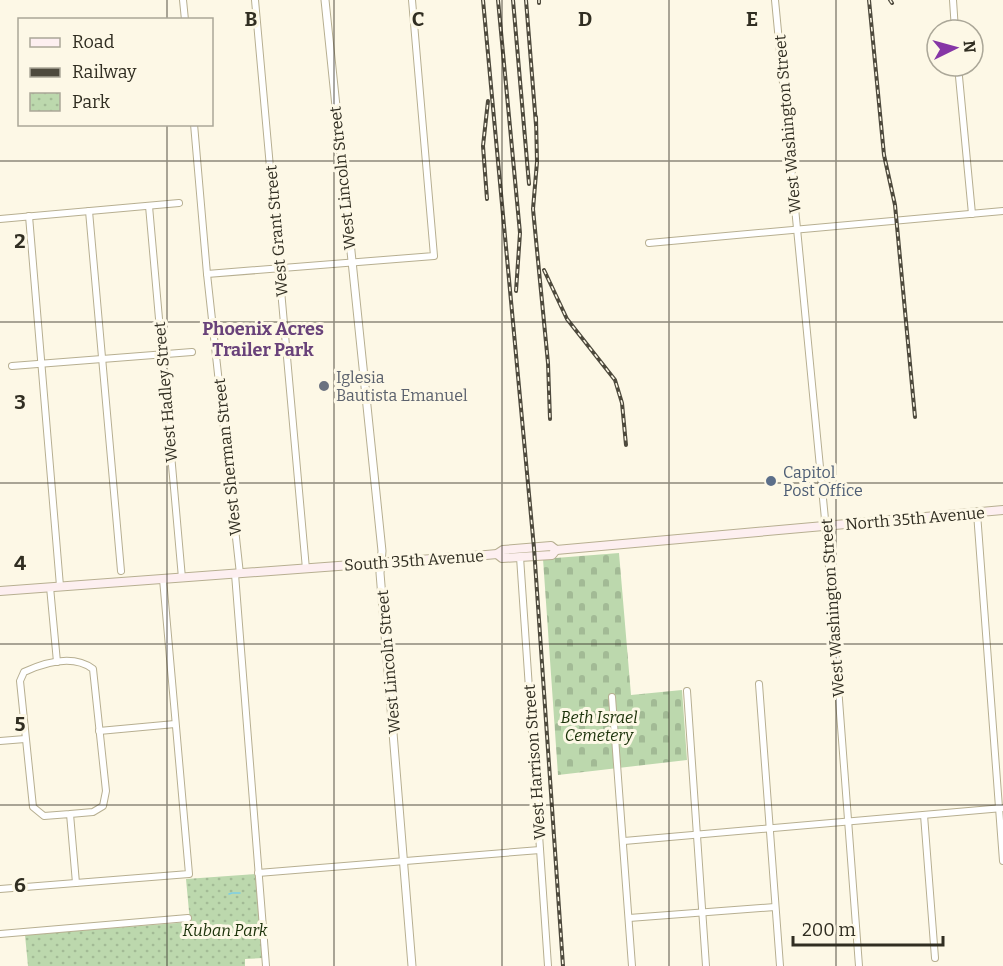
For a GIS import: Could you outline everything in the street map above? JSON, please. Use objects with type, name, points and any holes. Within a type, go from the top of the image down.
[{"type":"main road","name":"North 35th Avenue","points":[[826,526],[1003,510]]},
{"type":"main road","name":"South 35th Avenue","points":[[0,591],[497,554],[503,550],[551,546],[556,550],[826,526]]},
{"type":"main road","points":[[497,554],[502,558],[552,555],[556,550]]},
{"type":"street","points":[[183,0],[185,18]]},
{"type":"street","name":"West Grant Street","points":[[255,0],[306,569]]},
{"type":"street","name":"West Lincoln Street","points":[[325,0],[382,551],[412,966]]},
{"type":"street","points":[[207,274],[434,256],[412,0]]},
{"type":"street","name":"West Washington Street","points":[[775,0],[826,526],[859,966]]},
{"type":"street","points":[[952,0],[954,18]]},
{"type":"street","points":[[959,78],[972,214]]},
{"type":"street","name":"West Sherman Street","points":[[194,126],[237,574],[266,966]]},
{"type":"street","points":[[0,219],[179,203]]},
{"type":"street","name":"West Hadley Street","points":[[149,206],[182,578]]},
{"type":"street","points":[[89,212],[121,571]]},
{"type":"street","points":[[649,243],[1003,212]]},
{"type":"street","points":[[29,216],[60,586]]},
{"type":"street","points":[[12,366],[192,352]]},
{"type":"street","points":[[977,513],[1001,808],[1003,861]]},
{"type":"street","name":"West Harrison Street","points":[[520,557],[548,966]]},
{"type":"street","points":[[0,889],[189,874],[163,579]]},
{"type":"street","points":[[50,587],[57,662]]},
{"type":"street","points":[[82,661],[93,669],[99,731],[106,791],[103,806],[93,812],[44,816],[33,807],[20,681],[24,672],[40,664],[57,662],[82,661]]},
{"type":"street","points":[[759,684],[780,966]]},
{"type":"street","points":[[687,691],[706,966]]},
{"type":"street","points":[[612,698],[632,966]]},
{"type":"street","points":[[99,731],[175,724]]},
{"type":"street","points":[[0,741],[25,739]]},
{"type":"street","points":[[624,841],[1001,808]]},
{"type":"street","points":[[70,814],[76,883]]},
{"type":"street","points":[[924,815],[935,958]]},
{"type":"street","points":[[258,873],[540,850]]},
{"type":"street","points":[[629,918],[775,907]]},
{"type":"street","points":[[0,934],[188,918]]},
{"type":"green space","name":"Beth Israel Cemetery","points":[[619,553],[631,695],[682,690],[687,760],[558,775],[543,559]]},
{"type":"green space","name":"Kuban Park","points":[[256,874],[263,958],[245,959],[245,966],[28,966],[25,935],[190,922],[186,879]]},
{"type":"waterway","points":[[233,893],[240,893]]},
{"type":"railway","points":[[483,0],[534,548],[563,966]]},
{"type":"railway","points":[[498,0],[520,233],[516,291]]},
{"type":"railway","points":[[513,0],[529,184]]},
{"type":"railway","points":[[526,0],[536,125]]},
{"type":"railway","points":[[869,0],[884,155],[895,205],[915,417]]},
{"type":"railway","points":[[487,199],[483,146],[488,101]]},
{"type":"railway","points":[[536,117],[537,162],[533,209],[548,363],[550,419]]},
{"type":"railway","points":[[544,270],[567,319],[615,380],[622,403],[626,445]]},
{"type":"place","name":"Iglesia Bautista Emanuel","points":[[324,386]]},
{"type":"place","name":"Capitol Post Office","points":[[771,481]]},
{"type":"district","name":"Phoenix Acres Trailer Park","points":[[263,339]]}]
